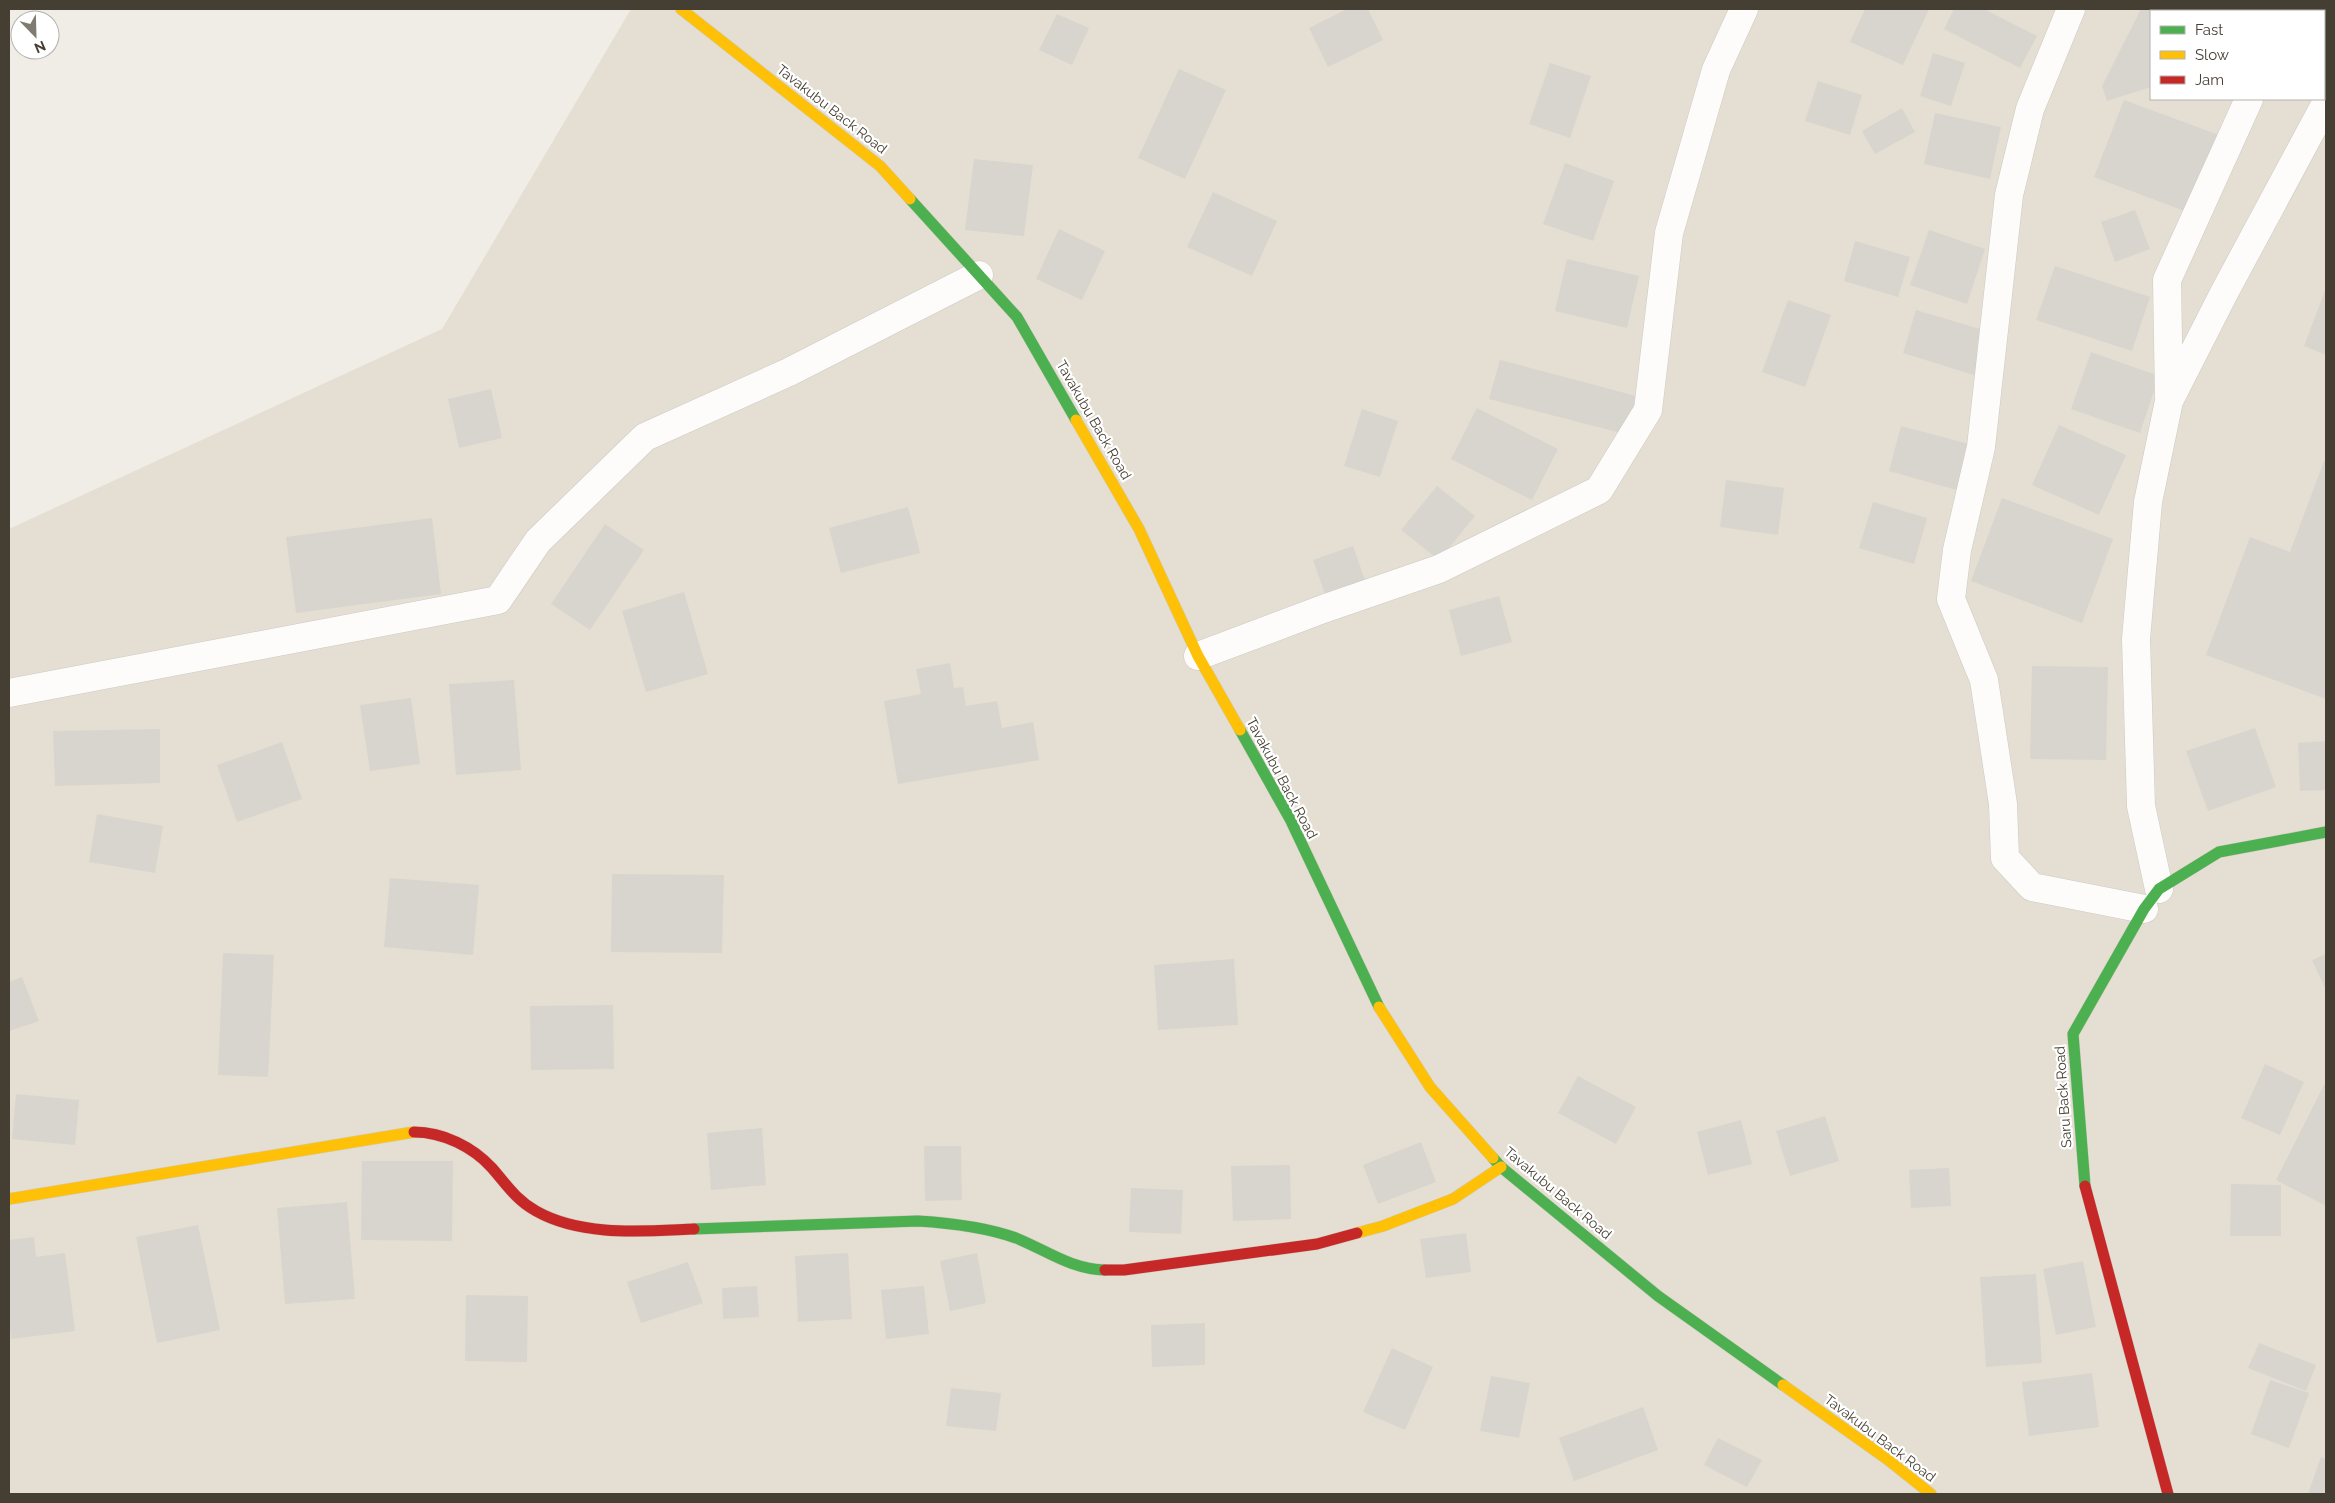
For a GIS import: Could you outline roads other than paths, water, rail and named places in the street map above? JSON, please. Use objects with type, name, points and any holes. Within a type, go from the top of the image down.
[{"type":"street","name":"Tavakubu Back Road","points":[[681,9],[880,166],[1017,317],[1139,529],[1198,656],[1290,818],[1373,998],[1430,1087],[1502,1167],[1658,1296],[1887,1459],[1930,1494]]},
{"type":"street","points":[[1198,656],[1322,609],[1439,569],[1599,490],[1648,410],[1669,233],[1716,70],[1744,9]]},
{"type":"street","points":[[2071,9],[2030,109],[2009,194],[1981,447],[1957,550],[1951,599],[1984,680],[2003,804],[2004,858],[2032,887],[2152,899],[2142,806],[2136,638],[2148,502],[2169,402],[2167,280],[2249,100]]},
{"type":"street","points":[[2169,402],[2224,293],[2326,103]]},
{"type":"street","points":[[9,693],[498,600],[538,541],[645,437],[789,372],[979,275]]},
{"type":"street","name":"Saru Back Road","points":[[2168,1494],[2084,1181],[2073,1034],[2152,899],[2219,852],[2326,832]]},
{"type":"street","points":[[9,1199],[416,1132],[437,1135],[458,1142],[476,1153],[491,1166],[522,1202],[546,1216],[582,1226],[616,1230],[651,1231],[918,1221],[949,1223],[980,1228],[1013,1238],[1065,1262],[1088,1269],[1105,1271],[1317,1244],[1384,1226],[1453,1199],[1502,1167]]}]
